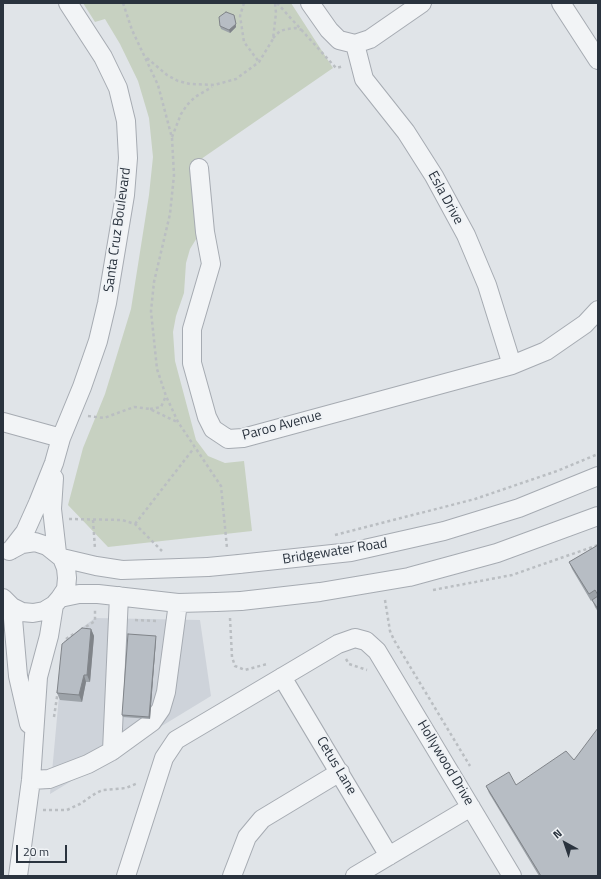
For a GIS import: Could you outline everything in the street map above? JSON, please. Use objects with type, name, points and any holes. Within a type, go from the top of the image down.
[{"type":"street","name":"Santa Cruz Boulevard","points":[[6,554],[25,532],[54,463],[61,438],[91,361],[107,302],[125,195],[128,158],[126,121],[118,88],[103,57],[68,3]]},
{"type":"street","points":[[310,3],[328,30],[339,40],[355,44],[370,39],[422,3]]},
{"type":"street","points":[[561,3],[598,60]]},
{"type":"street","name":"Esla Drive","points":[[355,44],[364,79],[406,132],[434,176],[466,235],[487,285],[512,365]]},
{"type":"street","name":"Paroo Avenue","points":[[199,168],[205,232],[211,264],[192,329],[192,363],[207,417],[213,430],[228,439],[243,438],[512,365],[546,351],[585,324],[598,310]]},
{"type":"street","points":[[3,422],[61,438]]},
{"type":"street","name":"Santa Cruz Boulevard","points":[[18,876],[31,780],[38,677],[57,602],[66,589],[67,578],[66,568],[59,556],[52,509],[54,463]]},
{"type":"street","name":"Bridgewater Road","points":[[6,554],[22,544],[35,542],[47,546],[59,556],[96,566],[122,570],[208,567],[351,552],[437,533],[519,508],[598,476]]},
{"type":"street","points":[[7,602],[22,612],[34,613],[44,611],[57,602],[79,594],[98,594],[178,603],[241,601],[320,592],[409,577],[497,553],[593,522]]},
{"type":"street","points":[[112,751],[119,596]]},
{"type":"street","points":[[7,602],[15,631],[18,676],[34,742]]},
{"type":"street","points":[[31,780],[49,779],[66,773],[112,751],[147,726],[162,709],[166,692],[178,603]]},
{"type":"street","name":"Hollywood Drive","points":[[282,677],[347,640],[361,639],[370,644],[377,651],[512,876]]},
{"type":"street","points":[[126,876],[164,758],[176,740],[282,677]]},
{"type":"street","name":"Cetus Lane","points":[[282,677],[389,856]]},
{"type":"street","points":[[232,876],[244,842],[262,819],[340,772]]},
{"type":"street","points":[[355,876],[471,807]]},
{"type":"path","points":[[123,3],[132,30],[158,84],[172,138],[174,175],[170,214],[154,282],[151,311],[158,369],[166,396],[178,422],[194,448],[135,524]]},
{"type":"path","points":[[244,3],[240,16],[244,42],[259,62]]},
{"type":"path","points":[[273,39],[276,13],[275,3]]},
{"type":"path","points":[[172,138],[181,114],[187,105],[200,93],[214,86],[236,79],[259,62],[273,39],[280,32],[295,28],[304,31]]},
{"type":"path","points":[[145,56],[157,68],[178,81],[190,84],[214,86]]},
{"type":"path","points":[[150,409],[161,406],[166,396]]},
{"type":"path","points":[[72,410],[84,416],[104,418],[134,407],[150,409],[178,422]]},
{"type":"path","points":[[332,536],[475,499],[557,471],[598,454]]},
{"type":"path","points":[[54,519],[122,520],[135,524],[164,552]]},
{"type":"path","points":[[385,600],[390,631],[394,640],[470,766]]},
{"type":"path","points":[[95,621],[101,620]]},
{"type":"path","points":[[133,620],[162,621]]},
{"type":"shaded area","points":[[95,618],[200,620],[211,696],[50,794],[64,641]]},
{"type":"green space","points":[[83,3],[291,3],[333,68],[191,166],[198,236],[190,249],[186,263],[184,293],[176,316],[173,332],[175,361],[196,440],[208,456],[225,463],[244,461],[252,531],[108,547],[68,505],[83,448],[105,394],[131,309],[149,195],[153,157],[149,118],[138,81],[120,44],[105,19],[95,22]]},
{"type":"building","points":[[226,12],[234,15],[236,24],[229,30],[220,26],[219,17]]},
{"type":"building","points":[[598,545],[598,595],[595,590],[589,594],[569,562]]},
{"type":"building","points":[[598,596],[598,609],[592,600]]},
{"type":"building","points":[[82,628],[91,629],[87,675],[84,675],[79,695],[57,693],[62,644]]},
{"type":"building","points":[[128,634],[156,636],[149,717],[122,715]]},
{"type":"building","points":[[598,728],[598,876],[541,876],[486,786],[509,772],[516,785],[566,751],[574,760]]}]
